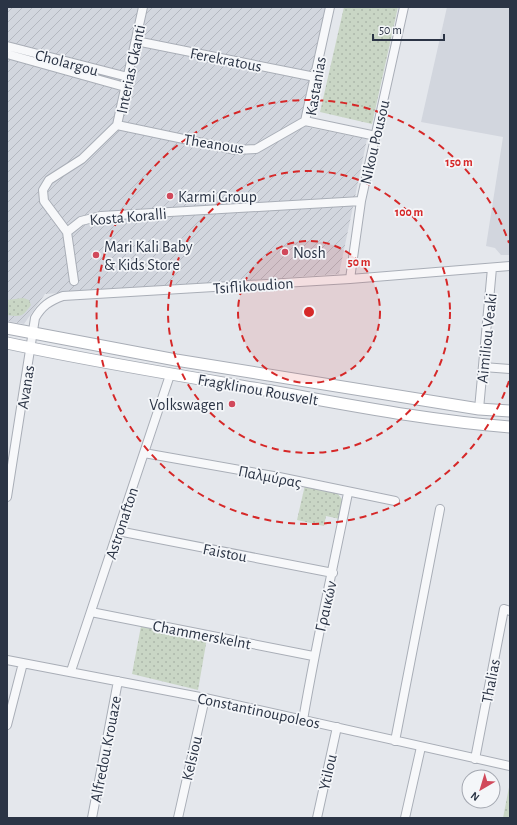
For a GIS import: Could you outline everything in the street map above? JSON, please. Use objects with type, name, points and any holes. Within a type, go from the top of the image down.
[{"type":"main road","name":"Fragklinou Rousvelt","points":[[7,328],[176,360],[479,409],[510,411]]},
{"type":"main road","name":"Fragklinou Rousvelt","points":[[7,343],[170,375],[473,424],[510,426]]},
{"type":"street","name":"Interias Gkanti","points":[[74,280],[67,232],[44,202],[43,190],[49,180],[82,159],[117,125],[143,7]]},
{"type":"street","name":"Kastanias","points":[[330,7],[305,121],[376,136]]},
{"type":"street","name":"Nikou Pousou","points":[[350,279],[361,201],[404,7]]},
{"type":"street","name":"Ferekratous","points":[[136,41],[315,77]]},
{"type":"street","name":"Cholargou","points":[[7,46],[128,77]]},
{"type":"street","name":"Cholargou","points":[[7,54],[125,87]]},
{"type":"street","name":"Theanous","points":[[117,125],[236,150],[256,149],[305,121]]},
{"type":"street","name":"Kosta Koralli","points":[[67,232],[81,220],[101,216],[361,201]]},
{"type":"street","name":"Tsiflikoudion","points":[[31,348],[35,318],[41,307],[51,300],[63,296],[350,279],[510,266]]},
{"type":"street","name":"Aimiliou Veaki","points":[[479,409],[492,268]]},
{"type":"street","name":"Avanas","points":[[7,497],[31,348]]},
{"type":"street","points":[[483,367],[510,369]]},
{"type":"street","name":"Astronafton","points":[[71,671],[92,612],[170,375]]},
{"type":"street","name":"Παλμύρας","points":[[144,453],[279,477],[348,493],[395,501]]},
{"type":"street","name":"Γραικών","points":[[303,720],[313,656],[333,573],[348,493]]},
{"type":"street","points":[[395,741],[440,509]]},
{"type":"street","name":"Faistou","points":[[118,531],[333,573]]},
{"type":"street","name":"Thalias","points":[[475,759],[504,609],[510,610]]},
{"type":"street","name":"Chammerskelnt","points":[[92,612],[313,656]]},
{"type":"street","name":"Constantinoupoleos","points":[[7,660],[71,671],[205,698],[510,766]]},
{"type":"street","points":[[7,725],[23,663]]},
{"type":"street","name":"Alfredou Krouaze","points":[[92,818],[118,681]]},
{"type":"street","name":"Kelsiou","points":[[178,818],[205,698]]},
{"type":"street","name":"Ytilou","points":[[317,818],[337,727]]},
{"type":"street","points":[[405,818],[420,747]]},
{"type":"shaded area","points":[[7,7],[334,7],[307,127],[367,139],[339,274],[45,294],[24,324],[7,321]]},
{"type":"shaded area","points":[[447,7],[510,7],[510,255],[501,255],[495,248],[486,246],[503,137],[421,122]]},
{"type":"green space","points":[[344,7],[398,7],[372,124],[320,112]]},
{"type":"green space","points":[[23,298],[29,300],[31,305],[26,312],[19,316],[7,315],[7,300]]},
{"type":"green space","points":[[305,485],[338,494],[344,502],[340,519],[326,516],[324,526],[297,520]]},
{"type":"green space","points":[[141,626],[207,638],[198,690],[132,674]]},
{"type":"green space","points":[[510,782],[510,818],[503,818]]},
{"type":"place","name":"Karmi Group","points":[[170,196]]},
{"type":"place","name":"Nosh","points":[[285,252]]},
{"type":"place","name":"Mari Kali Baby & Kids Store","points":[[96,255]]},
{"type":"place","name":"Volkswagen","points":[[232,404]]}]
